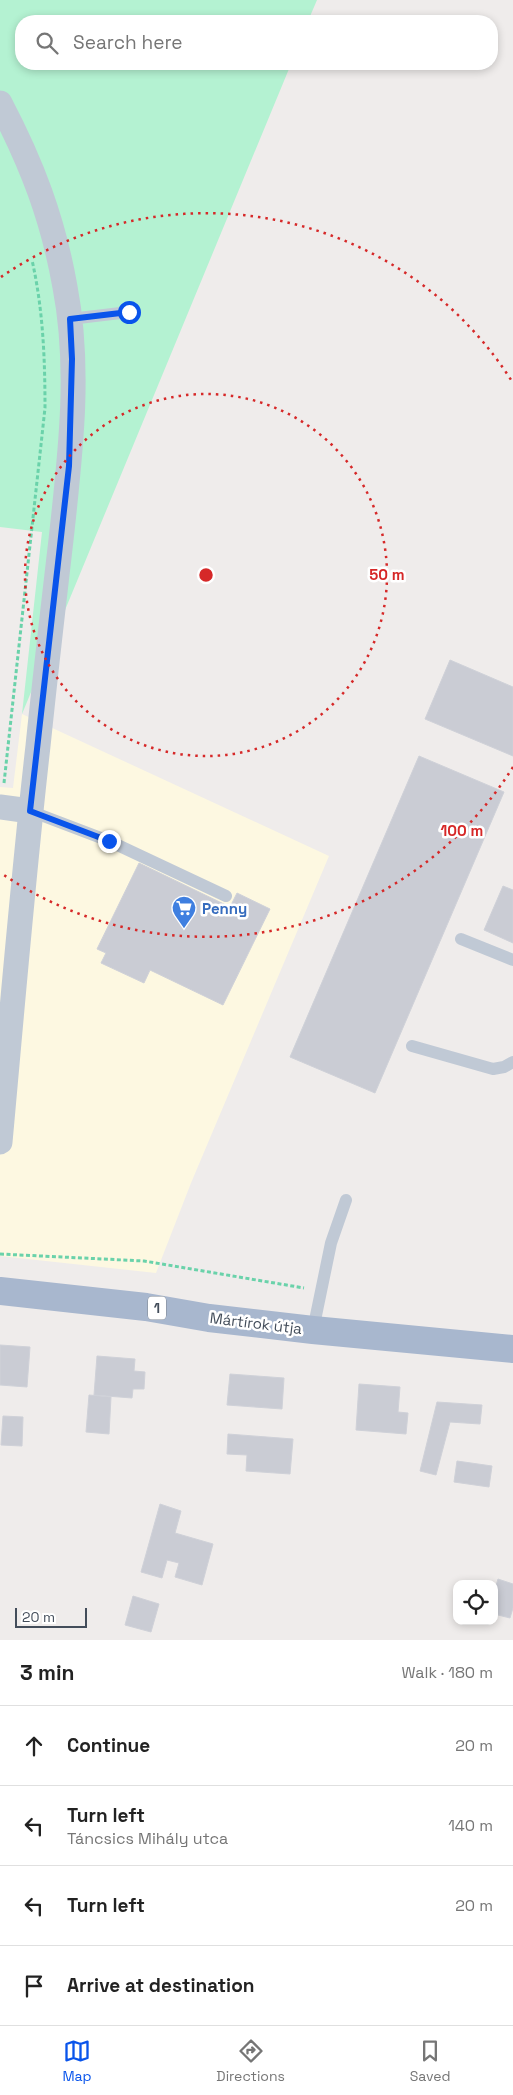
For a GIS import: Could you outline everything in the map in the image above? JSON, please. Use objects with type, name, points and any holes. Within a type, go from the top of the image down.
[{"type":"main road","name":"Mártírok útja","points":[[0,1292],[146,1306],[209,1318],[313,1330],[513,1350]]},
{"type":"street","points":[[0,103],[40,187],[58,253],[70,319],[72,368],[69,466],[16,947],[0,1142]]},
{"type":"street","points":[[1,807],[30,811]]},
{"type":"lane","points":[[70,319],[129,312]]},
{"type":"lane","points":[[30,811],[109,841],[226,896]]},
{"type":"lane","points":[[461,939],[513,960]]},
{"type":"lane","points":[[412,1046],[493,1069],[504,1067],[513,1062]]},
{"type":"lane","points":[[313,1330],[332,1243],[346,1200]]},
{"type":"path","points":[[1,807],[45,408],[45,355],[41,309],[30,253]]},
{"type":"path","points":[[0,1254],[144,1261],[322,1291]]},
{"type":"shaded area","points":[[22,714],[329,856],[191,1183],[156,1273],[0,1256],[0,787],[13,788]]},
{"type":"green space","points":[[0,0],[317,0],[311,15],[15,15],[15,70],[289,70],[22,714],[42,532],[0,527]]},
{"type":"building","points":[[450,660],[513,687],[513,756],[425,719]]},
{"type":"building","points":[[419,756],[504,792],[375,1093],[290,1057]]},
{"type":"building","name":"Penny","points":[[139,863],[230,907],[237,893],[270,909],[223,1005],[150,970],[144,983],[101,963],[106,953],[97,949]]},
{"type":"building","points":[[503,886],[513,890],[513,943],[484,930]]},
{"type":"building","points":[[0,1345],[30,1347],[27,1387],[0,1385]]},
{"type":"building","points":[[97,1356],[135,1359],[134,1371],[145,1372],[144,1389],[133,1389],[132,1398],[94,1395]]},
{"type":"building","points":[[230,1374],[284,1378],[282,1409],[227,1405]]},
{"type":"building","points":[[359,1384],[400,1387],[398,1412],[408,1413],[406,1434],[356,1430]]},
{"type":"building","points":[[89,1395],[111,1397],[109,1434],[86,1432]]},
{"type":"building","points":[[437,1402],[482,1405],[480,1424],[450,1422],[436,1475],[420,1471]]},
{"type":"building","points":[[3,1416],[23,1417],[22,1446],[1,1445]]},
{"type":"building","points":[[228,1434],[293,1439],[290,1474],[246,1471],[247,1455],[227,1454]]},
{"type":"building","points":[[457,1461],[492,1466],[489,1487],[454,1482]]},
{"type":"building","points":[[160,1504],[181,1511],[175,1533],[213,1544],[202,1585],[175,1577],[179,1563],[167,1560],[162,1578],[141,1572]]},
{"type":"building","points":[[498,1580],[513,1584],[513,1608],[510,1618],[498,1615]]},
{"type":"building","points":[[133,1596],[159,1604],[151,1632],[125,1625]]},
{"type":"place","name":"Penny","points":[[184,929]]},
{"type":"route","points":[[109,841],[30,811],[69,466],[72,404],[70,319],[129,312]]}]
